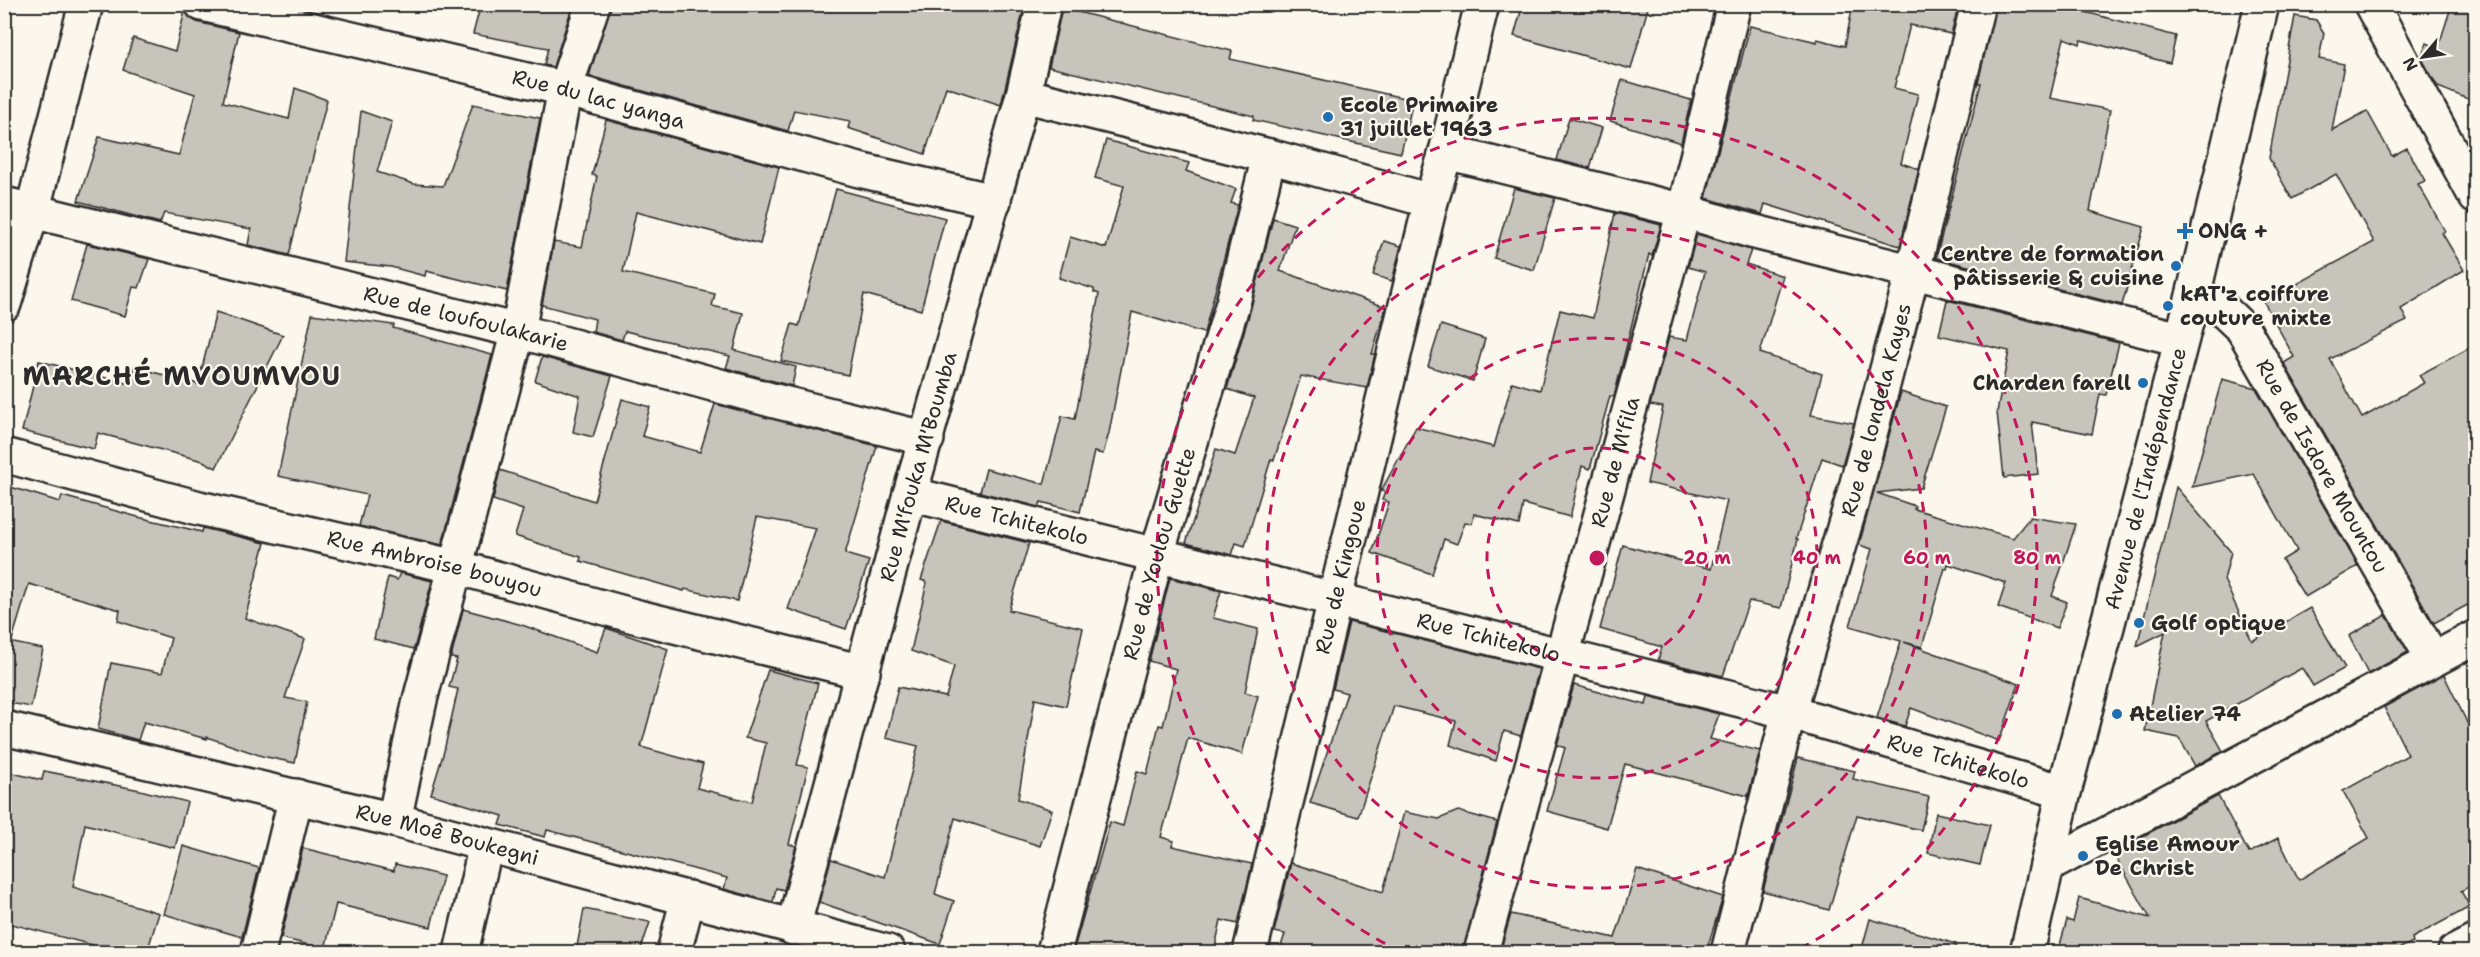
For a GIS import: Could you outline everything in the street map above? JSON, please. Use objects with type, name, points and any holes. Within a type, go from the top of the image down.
[{"type":"street","points":[[4,304],[18,208],[86,4]]},
{"type":"street","name":"Rue du lac yanga","points":[[202,4],[565,89],[859,170],[994,201]]},
{"type":"street","points":[[394,820],[420,700],[518,331],[565,89],[593,4]]},
{"type":"street","name":"Rue M'fouka M'Boumba","points":[[793,928],[910,494],[994,201],[1044,4]]},
{"type":"street","name":"Rue de Kingoue","points":[[1250,952],[1431,201],[1446,152],[1482,4]]},
{"type":"street","name":"Rue de M'fila","points":[[1481,952],[1684,211],[1734,4]]},
{"type":"street","name":"Rue de londela Kayes","points":[[1728,952],[1789,712],[1855,492],[1913,271],[1978,4]]},
{"type":"street","name":"Avenue de l'Indépendance","points":[[2027,952],[2064,792],[2194,292],[2262,4]]},
{"type":"street","points":[[2371,4],[2475,197]]},
{"type":"street","points":[[1023,94],[1269,156],[1431,201]]},
{"type":"street","points":[[1446,152],[2180,339]]},
{"type":"street","name":"Rue de Youlou Guette","points":[[1054,952],[1157,554],[1233,303],[1269,156]]},
{"type":"street","name":"Rue de loufoulakarie","points":[[18,208],[518,331],[775,401],[927,439]]},
{"type":"street","name":"Rue de Isdore Mountou","points":[[2194,292],[2225,312],[2243,328],[2433,659]]},
{"type":"street","name":"Rue Ambroise bouyou","points":[[4,455],[199,508],[456,567],[638,617],[863,672]]},
{"type":"street","name":"Rue Tchitekolo","points":[[910,494],[1789,712],[2064,792]]},
{"type":"street","points":[[2047,866],[2475,637]]},
{"type":"street","name":"Rue Moê Boukegni","points":[[4,728],[394,820],[888,952]]},
{"type":"street","points":[[258,952],[296,796]]},
{"type":"street","points":[[461,952],[486,845]]},
{"type":"street","points":[[674,952],[688,898]]},
{"type":"street","points":[[2455,952],[2475,941]]},
{"type":"building","points":[[481,4],[573,4],[553,67],[544,65],[548,48],[473,34]]},
{"type":"building","points":[[611,4],[1025,4],[1001,105],[946,87],[925,154],[848,128],[850,121],[794,110],[788,131],[589,76]]},
{"type":"building","points":[[1523,4],[1649,4],[1631,69],[1514,36]]},
{"type":"building","points":[[1853,4],[1959,4],[1951,34],[1910,25],[1894,88],[1918,94],[1901,163],[1919,169],[1900,246],[1765,204],[1762,214],[1706,198],[1750,26],[1817,42],[1817,39],[1845,46]]},
{"type":"building","points":[[1996,4],[2055,4],[2176,36],[2170,63],[2081,40],[2080,44],[2064,38],[2050,98],[2110,110],[2090,211],[2144,227],[2122,305],[1936,258],[1981,83],[1978,83]]},
{"type":"building","points":[[2452,4],[2475,4],[2475,102],[2438,87],[2421,57],[2427,43],[2438,48]]},
{"type":"building","points":[[1062,8],[1232,51],[1230,59],[1413,100],[1401,153],[1253,120],[1254,116],[1049,67]]},
{"type":"building","points":[[185,11],[197,22],[239,32],[223,102],[289,119],[295,88],[327,100],[289,255],[248,245],[251,229],[164,213],[160,223],[78,201],[99,137],[179,155],[195,94],[123,70],[133,38],[175,51]]},
{"type":"building","points":[[2295,16],[2316,20],[2324,33],[2319,59],[2344,64],[2332,130],[2367,111],[2392,156],[2407,148],[2425,181],[2418,184],[2445,231],[2442,233],[2464,270],[2401,309],[2407,321],[2330,359],[2362,418],[2424,383],[2419,375],[2475,345],[2475,601],[2434,623],[2284,363],[2294,357],[2264,302],[2374,242],[2336,174],[2292,199],[2269,158]]},
{"type":"building","points":[[1622,80],[1691,100],[1681,143],[1610,121]]},
{"type":"building","points":[[473,104],[540,118],[507,291],[426,271],[425,276],[391,267],[344,262],[361,111],[392,122],[377,172],[414,184],[443,186]]},
{"type":"building","points":[[1569,118],[1602,128],[1590,168],[1557,160]]},
{"type":"building","points":[[606,120],[779,167],[760,244],[636,212],[623,272],[715,294],[712,306],[743,313],[734,350],[796,367],[792,386],[726,368],[730,356],[625,331],[622,340],[593,332],[595,319],[542,305],[554,242],[582,247],[597,176],[592,175]]},
{"type":"building","points":[[1106,140],[1189,163],[1186,171],[1236,189],[1231,203],[1238,205],[1204,333],[1132,312],[1109,433],[1103,454],[1094,452],[1080,512],[1041,502],[1039,507],[980,492],[986,469],[1044,484],[1062,416],[1075,419],[1099,294],[1094,292],[1094,289],[1059,278],[1070,237],[1106,248],[1124,186],[1095,178]]},
{"type":"building","points":[[1514,188],[1555,198],[1534,270],[1494,258]]},
{"type":"building","points":[[836,189],[945,218],[921,310],[864,294],[848,375],[781,361],[792,324],[799,326]]},
{"type":"building","points":[[1615,213],[1661,225],[1652,256],[1649,254],[1614,397],[1610,396],[1590,469],[1582,466],[1570,517],[1523,504],[1519,525],[1474,514],[1472,523],[1465,522],[1457,544],[1444,539],[1432,574],[1372,553],[1389,502],[1382,500],[1385,492],[1381,491],[1416,427],[1494,447],[1512,382],[1540,390],[1560,310],[1593,318]]},
{"type":"building","points":[[1273,218],[1295,225],[1280,271],[1386,307],[1372,354],[1375,354],[1367,388],[1301,376],[1274,460],[1271,459],[1245,546],[1236,543],[1232,555],[1186,543],[1216,449],[1235,455],[1254,398],[1227,389],[1251,308]]},
{"type":"building","points":[[1697,234],[1751,250],[1746,264],[1783,276],[1760,353],[1822,374],[1811,415],[1854,423],[1842,465],[1822,458],[1796,539],[1798,539],[1781,608],[1749,601],[1723,676],[1658,660],[1662,647],[1600,629],[1623,545],[1711,569],[1727,501],[1647,483],[1663,407],[1650,405],[1669,337],[1687,340],[1705,272],[1688,267]]},
{"type":"building","points":[[1384,241],[1401,246],[1392,281],[1373,275]]},
{"type":"building","points":[[87,244],[149,259],[139,288],[133,287],[125,316],[71,301]]},
{"type":"building","points":[[1947,300],[2119,343],[2106,395],[2100,394],[2092,434],[2032,422],[2038,474],[2004,478],[1997,412],[2009,351],[1939,335]]},
{"type":"building","points":[[216,312],[283,335],[216,468],[203,461],[98,433],[94,449],[22,431],[39,361],[130,384],[134,367],[198,384]]},
{"type":"building","points":[[312,314],[394,325],[393,328],[492,355],[442,545],[359,526],[367,495],[278,476]]},
{"type":"building","points":[[1441,325],[1485,339],[1473,381],[1428,366]]},
{"type":"building","points":[[542,357],[612,376],[593,437],[573,432],[580,396],[535,381]]},
{"type":"building","points":[[2222,379],[2256,388],[2358,566],[2305,597],[2282,560],[2297,551],[2254,474],[2192,487]]},
{"type":"building","points":[[1901,392],[1946,407],[1921,488],[1877,493],[1915,506],[1914,509],[2013,538],[2030,517],[2076,524],[2052,596],[2067,602],[2057,628],[1998,607],[2006,583],[1948,564],[1922,647],[1904,642],[2019,684],[1999,741],[1911,708],[1905,726],[1877,718],[1901,641],[1850,626],[1872,549],[1859,545]]},
{"type":"building","points":[[622,399],[650,407],[642,436],[700,452],[715,404],[877,446],[845,554],[869,561],[846,629],[788,609],[816,528],[757,517],[737,601],[685,589],[684,591],[580,561],[581,557],[515,536],[523,510],[493,500],[500,470],[594,501]]},
{"type":"building","points":[[4,485],[60,502],[62,496],[202,532],[203,528],[265,543],[245,618],[305,639],[285,698],[307,702],[295,763],[262,756],[207,737],[207,739],[144,722],[138,740],[98,729],[111,663],[162,673],[171,638],[118,621],[120,610],[29,584],[12,640],[4,639]]},
{"type":"building","points":[[2176,487],[2231,552],[2224,580],[2252,641],[2310,608],[2345,668],[2313,686],[2302,668],[2206,721],[2223,751],[2195,766],[2179,738],[2145,731],[2165,632],[2137,646]]},
{"type":"building","points":[[941,521],[1029,543],[1009,610],[1083,628],[1066,706],[1035,699],[1018,799],[1052,810],[1040,846],[955,818],[935,894],[954,901],[940,944],[819,902],[831,859],[885,877],[918,746],[886,738],[898,687],[946,697],[954,666],[911,651],[927,582],[921,580]]},
{"type":"building","points":[[400,573],[432,581],[414,649],[374,639],[388,577],[397,580]]},
{"type":"building","points":[[1170,578],[1221,591],[1213,618],[1258,629],[1245,692],[1258,696],[1242,754],[1188,738],[1161,837],[1174,841],[1172,846],[1252,864],[1238,924],[1221,920],[1214,952],[1073,952],[1110,822],[1123,826],[1137,771],[1147,774],[1159,725],[1163,726],[1176,669],[1149,661]]},
{"type":"building","points":[[463,609],[522,625],[597,652],[606,628],[668,649],[641,747],[703,764],[697,788],[752,802],[766,743],[745,738],[768,670],[818,683],[797,765],[808,767],[789,844],[796,846],[784,890],[776,888],[773,902],[724,889],[727,878],[547,830],[545,837],[500,825],[503,816],[431,794],[444,751],[458,689],[449,687],[457,659],[451,658]]},
{"type":"building","points":[[2386,615],[2408,652],[2368,674],[2349,636]]},
{"type":"building","points":[[1349,622],[1539,669],[1521,736],[1504,731],[1496,761],[1450,745],[1456,721],[1394,706],[1358,817],[1310,803],[1347,693],[1333,689]]},
{"type":"building","points":[[4,641],[43,649],[31,707],[4,702]]},
{"type":"building","points":[[2444,675],[2475,739],[2475,883],[2461,891],[2470,907],[2412,938],[2413,942],[2392,952],[2058,952],[2067,920],[2073,922],[2079,898],[2150,918],[2113,852],[2218,796],[2249,853],[2278,838],[2299,880],[2369,838],[2343,791],[2408,755],[2384,707]]},
{"type":"building","points":[[1574,685],[1646,705],[1648,696],[1719,714],[1710,739],[1760,751],[1748,796],[1625,764],[1607,828],[1547,811],[1565,748],[1557,745]]},
{"type":"building","points":[[1798,758],[1855,771],[1853,779],[1929,797],[1921,830],[1857,815],[1829,910],[1763,891]]},
{"type":"building","points":[[4,771],[42,780],[44,771],[187,802],[175,848],[85,824],[73,887],[159,913],[147,952],[99,952],[100,947],[4,922]]},
{"type":"building","points":[[1458,811],[1497,822],[1463,952],[1279,952],[1285,934],[1274,932],[1291,863],[1383,892],[1404,812],[1439,819]]},
{"type":"building","points":[[1936,813],[1990,825],[1980,865],[1928,853]]},
{"type":"building","points":[[183,846],[259,868],[242,937],[164,914]]},
{"type":"building","points":[[303,848],[394,871],[395,864],[443,876],[431,927],[336,904],[325,949],[281,938]]},
{"type":"building","points":[[1637,869],[1723,897],[1706,952],[1500,952],[1511,914],[1615,938]]},
{"type":"building","points":[[584,909],[650,922],[640,952],[576,952]]},
{"type":"building","points":[[1870,919],[1956,944],[1955,952],[1861,952]]},
{"type":"place","name":"Ecole Primaire 31 juillet 1963","points":[[1328,117]]},
{"type":"place","name":"ONG +","points":[[2185,231]]},
{"type":"place","name":"Centre de formation pâtisserie & cuisine","points":[[2176,266]]},
{"type":"place","name":"kAT'z coiffure couture mixte","points":[[2168,306]]},
{"type":"place","name":"Charden farell","points":[[2143,383]]},
{"type":"place","name":"Golf optique","points":[[2139,623]]},
{"type":"place","name":"Atelier 74","points":[[2117,714]]},
{"type":"place","name":"Eglise Amour De Christ","points":[[2083,856]]},
{"type":"district","name":"MARCHÉ MVOUMVOU","points":[[182,375]]}]
